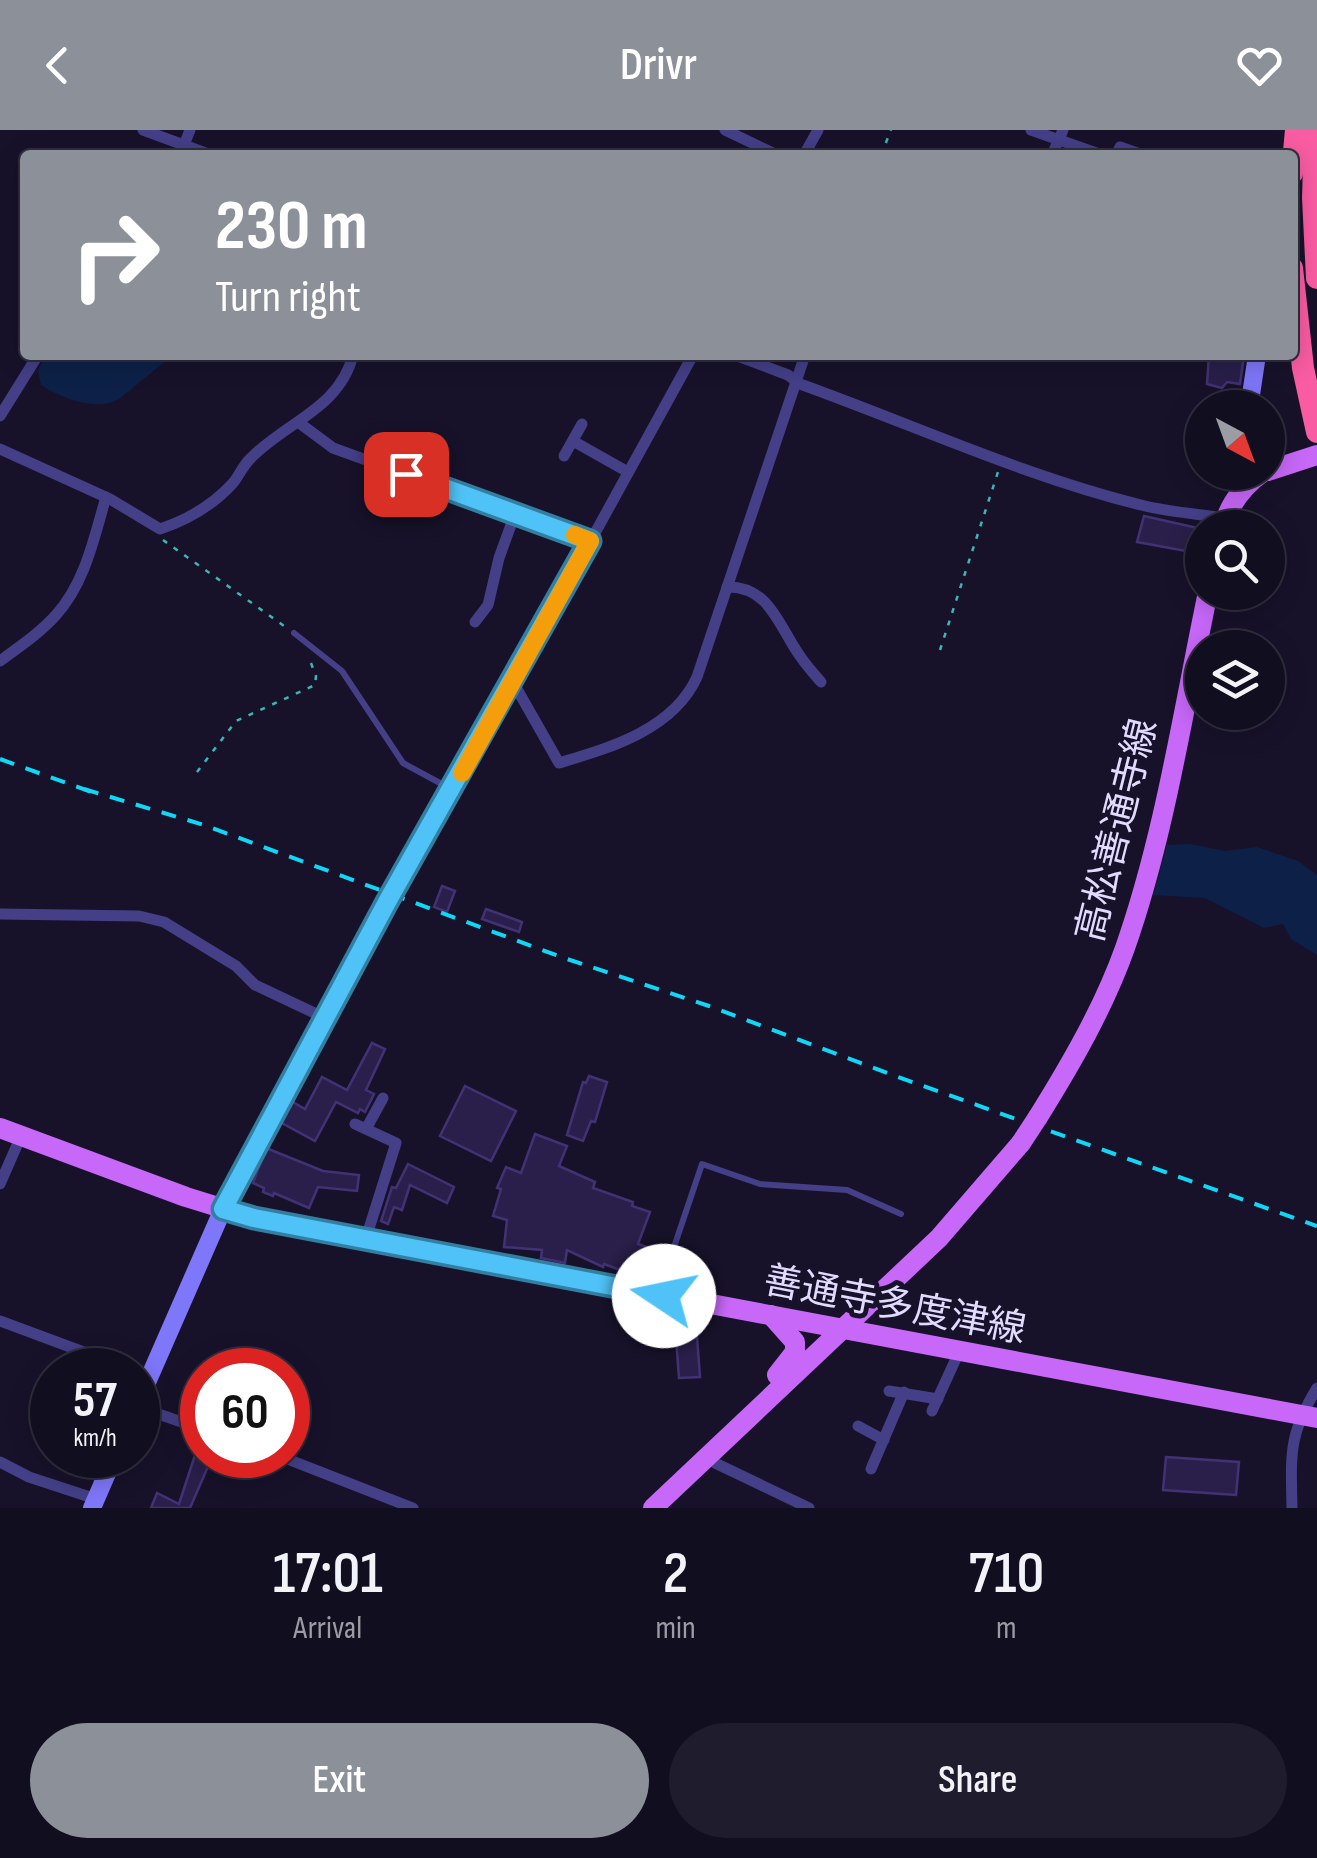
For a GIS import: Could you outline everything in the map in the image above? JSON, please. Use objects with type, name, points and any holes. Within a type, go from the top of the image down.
[{"type":"highway","points":[[1315,130],[1317,278]]},
{"type":"highway","points":[[1298,331],[1317,432]]},
{"type":"main road","points":[[1285,465],[1317,455]]},
{"type":"main road","name":"高松善通寺線","points":[[653,1508],[940,1238],[1021,1143],[1066,1072],[1124,953],[1141,901],[1204,610]]},
{"type":"main road","name":"善通寺多度津線","points":[[0,1128],[223,1209],[1309,1416]]},
{"type":"main road","points":[[896,1340],[881,1328],[875,1309],[926,1259],[940,1238]]},
{"type":"main road","points":[[734,1431],[742,1413],[794,1352],[795,1342],[771,1315]]},
{"type":"main road","points":[[808,1323],[820,1336],[819,1350]]},
{"type":"street","points":[[143,130],[198,150]]},
{"type":"street","points":[[184,145],[190,130]]},
{"type":"street","points":[[725,130],[767,150]]},
{"type":"street","points":[[1031,130],[1061,134],[1092,150]]},
{"type":"street","points":[[0,416],[35,360]]},
{"type":"street","points":[[0,449],[106,497],[160,529],[214,502],[236,480],[248,459],[337,390],[348,375],[352,360]]},
{"type":"street","points":[[153,1348],[325,1018],[690,360]]},
{"type":"street","points":[[746,360],[916,426],[966,450],[1144,506],[1185,515]]},
{"type":"street","points":[[513,682],[558,763],[616,746],[664,717],[690,691],[803,360]]},
{"type":"street","points":[[1251,390],[1257,360]]},
{"type":"street","points":[[298,422],[333,448],[590,541]]},
{"type":"street","points":[[564,456],[582,424]]},
{"type":"street","points":[[572,441],[628,472]]},
{"type":"street","points":[[0,662],[47,625],[68,600],[87,560],[106,497]]},
{"type":"street","points":[[475,622],[488,606],[499,558],[516,514]]},
{"type":"street","points":[[727,588],[738,587],[761,596],[821,682]]},
{"type":"street","points":[[0,914],[139,916],[164,922],[236,966],[255,985],[325,1018]]},
{"type":"street","points":[[366,1238],[392,1172],[396,1143],[360,1126],[383,1098]]},
{"type":"street","points":[[0,1184],[21,1136]]},
{"type":"street","points":[[0,1321],[73,1348]]},
{"type":"street","points":[[932,1412],[960,1352]]},
{"type":"street","points":[[1292,1508],[1290,1446],[1309,1416],[1317,1388]]},
{"type":"street","points":[[889,1391],[938,1398]]},
{"type":"street","points":[[871,1470],[904,1392]]},
{"type":"street","points":[[858,1426],[884,1440]]},
{"type":"street","points":[[0,1462],[94,1504],[105,1478]]},
{"type":"street","points":[[715,1464],[809,1508]]},
{"type":"street","points":[[310,1468],[413,1508]]},
{"type":"lane","points":[[294,632],[342,671],[403,763],[452,790]]},
{"type":"lane","points":[[664,1296],[674,1247],[702,1164],[760,1184],[847,1190],[901,1214]]},
{"type":"path","points":[[940,650],[1002,461]]},
{"type":"path","points":[[160,529],[164,542],[294,632]]},
{"type":"path","points":[[197,772],[236,721],[314,685],[316,676],[308,657]]},
{"type":"water","points":[[43,360],[167,360],[119,399],[100,404],[69,399],[41,385],[38,371]]},
{"type":"water","points":[[1190,844],[1225,851],[1257,847],[1298,861],[1317,875],[1317,955],[1291,939],[1283,924],[1264,928],[1205,898],[1154,895],[1167,845]]},
{"type":"building","points":[[1209,360],[1243,360],[1240,384],[1227,382],[1222,388],[1207,384]]},
{"type":"building","points":[[1144,516],[1185,525],[1185,551],[1137,542]]},
{"type":"building","points":[[442,886],[455,891],[447,912],[434,907]]},
{"type":"building","points":[[486,909],[522,922],[519,932],[482,919]]},
{"type":"building","points":[[372,1043],[385,1049],[366,1090],[374,1094],[365,1112],[360,1109],[358,1113],[336,1102],[315,1141],[280,1122],[291,1101],[305,1109],[322,1077],[347,1090]]},
{"type":"building","points":[[589,1076],[607,1082],[595,1122],[591,1121],[583,1141],[567,1135],[583,1082]]},
{"type":"building","points":[[465,1086],[516,1111],[491,1161],[440,1136]]},
{"type":"building","points":[[535,1134],[567,1146],[559,1166],[595,1182],[593,1188],[650,1212],[638,1244],[647,1247],[636,1276],[604,1264],[603,1267],[567,1250],[565,1263],[541,1258],[542,1250],[504,1247],[507,1220],[493,1216],[501,1189],[497,1188],[506,1167],[521,1173]]},
{"type":"building","points":[[266,1148],[323,1171],[359,1175],[357,1191],[318,1187],[309,1208],[263,1192],[264,1188],[253,1183]]},
{"type":"building","points":[[408,1164],[454,1187],[447,1203],[410,1185],[402,1210],[394,1207],[388,1224],[381,1221],[392,1187],[396,1188]]},
{"type":"building","points":[[697,1337],[700,1377],[679,1378],[676,1338]]},
{"type":"building","points":[[1166,1457],[1239,1462],[1236,1495],[1163,1490]]},
{"type":"building","points":[[187,1478],[203,1478],[190,1508],[151,1508],[157,1493],[179,1504]]},
{"type":"railway","points":[[0,759],[97,794]]},
{"type":"railway","points":[[84,789],[204,825],[564,958],[709,1006],[1317,1226]]},
{"type":"slow traffic","points":[[462,773],[590,541],[575,535]]},
{"type":"route","points":[[406,474],[590,541],[387,902],[223,1209],[664,1296]]}]
